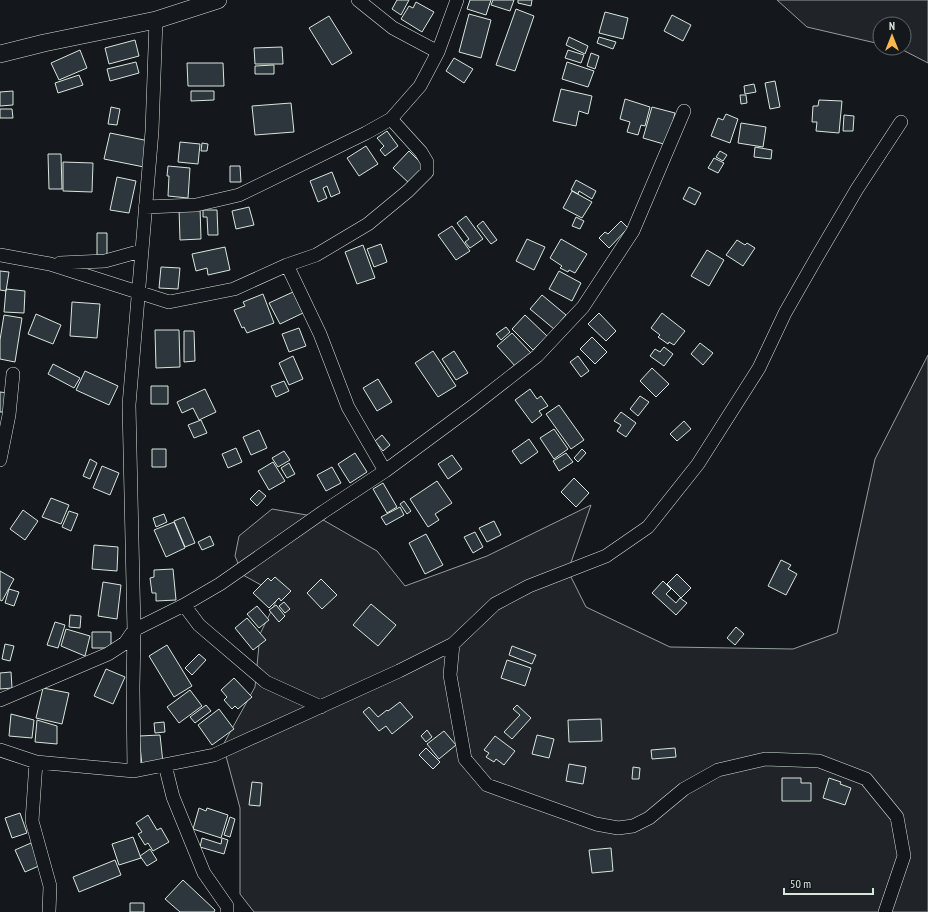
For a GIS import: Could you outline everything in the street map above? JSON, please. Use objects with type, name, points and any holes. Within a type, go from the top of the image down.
[{"type":"main road","points":[[0,54],[44,43],[156,20],[218,0]]},
{"type":"street","points":[[358,0],[393,28],[438,52]]},
{"type":"street","points":[[145,207],[196,205],[239,195],[366,133],[391,119],[420,86],[438,52],[457,0]]},
{"type":"street","points":[[134,771],[134,630],[128,405],[152,130],[156,20]]},
{"type":"street","points":[[0,700],[108,654],[125,643],[134,630],[184,605],[220,584],[323,512],[385,471],[473,406],[536,356],[583,307],[633,231],[684,111]]},
{"type":"street","points":[[0,255],[50,264],[169,302],[234,289],[287,265],[316,256],[368,224],[408,191],[427,172],[427,162],[421,152],[391,119]]},
{"type":"street","points":[[0,750],[36,762],[134,771],[214,755],[399,671],[453,644],[495,604],[529,586],[606,556],[648,527],[698,464],[759,368],[785,313],[817,257],[857,189],[901,122]]},
{"type":"street","points":[[50,264],[105,261],[141,251]]},
{"type":"street","points":[[287,265],[320,334],[348,407],[385,471]]},
{"type":"street","points":[[0,460],[9,415],[13,374]]},
{"type":"street","points":[[184,605],[199,624],[266,682],[321,707]]},
{"type":"street","points":[[453,644],[450,675],[465,759],[487,785],[596,824],[618,828],[633,826],[649,818],[684,789],[718,770],[765,759],[818,761],[866,779],[897,818],[904,856],[886,912]]},
{"type":"street","points":[[36,762],[32,821],[50,886],[49,912]]},
{"type":"street","points":[[165,765],[173,797],[204,874],[227,906],[227,912]]},
{"type":"shaded area","points":[[777,0],[928,0],[928,63],[912,55],[912,16],[872,16],[872,42],[807,27]]},
{"type":"shaded area","points":[[928,355],[928,912],[254,912],[240,894],[240,808],[223,745],[255,687],[260,634],[279,595],[243,575],[235,556],[239,536],[272,509],[318,517],[377,551],[405,586],[487,556],[591,505],[568,571],[586,607],[670,647],[793,649],[837,633],[875,459]]},
{"type":"building","points":[[397,0],[409,0],[401,15],[392,9]]},
{"type":"building","points":[[470,0],[491,0],[486,15],[467,9]]},
{"type":"building","points":[[493,0],[514,0],[510,11],[491,5]]},
{"type":"building","points":[[518,0],[532,0],[531,6],[518,3]]},
{"type":"building","points":[[416,2],[434,12],[422,32],[401,19],[409,6],[413,8]]},
{"type":"building","points":[[516,9],[534,16],[515,71],[496,65]]},
{"type":"building","points":[[605,12],[628,18],[623,39],[599,33]]},
{"type":"building","points":[[469,14],[491,20],[481,58],[459,52]]},
{"type":"building","points":[[672,15],[691,25],[683,41],[664,31]]},
{"type":"building","points":[[329,16],[352,53],[332,65],[309,28]]},
{"type":"building","points":[[569,37],[588,46],[585,54],[566,45]]},
{"type":"building","points":[[599,37],[616,42],[613,49],[597,43]]},
{"type":"building","points":[[135,40],[139,56],[109,64],[105,48]]},
{"type":"building","points":[[282,47],[283,64],[255,64],[254,48]]},
{"type":"building","points":[[80,50],[87,68],[59,80],[51,63]]},
{"type":"building","points":[[568,50],[584,55],[581,63],[565,58]]},
{"type":"building","points":[[591,53],[599,56],[595,69],[587,66]]},
{"type":"building","points":[[454,58],[473,69],[464,83],[446,71]]},
{"type":"building","points":[[136,62],[139,73],[110,81],[107,69]]},
{"type":"building","points":[[567,62],[594,71],[588,87],[562,79]]},
{"type":"building","points":[[187,63],[223,63],[224,86],[188,86]]},
{"type":"building","points":[[274,65],[274,74],[255,74],[255,66]]},
{"type":"building","points":[[79,75],[83,85],[58,93],[55,83]]},
{"type":"building","points":[[775,81],[780,107],[770,109],[765,83]]},
{"type":"building","points":[[754,84],[756,92],[745,94],[744,86]]},
{"type":"building","points":[[561,89],[592,96],[588,114],[579,111],[576,126],[553,121]]},
{"type":"building","points":[[13,91],[13,105],[0,106],[0,92]]},
{"type":"building","points":[[191,91],[214,91],[214,100],[191,101]]},
{"type":"building","points":[[740,95],[746,95],[747,103],[741,104]]},
{"type":"building","points":[[625,99],[650,107],[645,126],[641,125],[638,135],[627,132],[630,122],[620,119]]},
{"type":"building","points":[[819,100],[842,101],[839,133],[816,131],[817,122],[812,122],[813,106],[818,106]]},
{"type":"building","points":[[291,103],[294,132],[255,135],[252,106]]},
{"type":"building","points":[[111,107],[120,109],[117,125],[108,124]]},
{"type":"building","points":[[652,107],[675,113],[667,145],[643,138]]},
{"type":"building","points":[[0,109],[12,109],[13,118],[0,118]]},
{"type":"building","points":[[726,114],[738,119],[730,143],[711,136],[718,118],[723,120]]},
{"type":"building","points":[[844,115],[854,116],[853,131],[843,131]]},
{"type":"building","points":[[741,123],[766,127],[763,147],[738,143]]},
{"type":"building","points":[[387,131],[398,146],[385,156],[380,150],[384,146],[377,138]]},
{"type":"building","points":[[110,133],[149,141],[144,167],[104,159]]},
{"type":"building","points":[[180,142],[200,144],[198,164],[178,162]]},
{"type":"building","points":[[202,143],[208,144],[207,151],[201,151]]},
{"type":"building","points":[[366,146],[378,164],[359,176],[347,158]]},
{"type":"building","points":[[755,147],[772,150],[771,159],[754,157]]},
{"type":"building","points":[[409,151],[426,168],[410,184],[393,168]]},
{"type":"building","points":[[720,151],[727,155],[723,161],[716,157]]},
{"type":"building","points":[[48,154],[61,154],[62,189],[49,189]]},
{"type":"building","points":[[714,158],[724,163],[718,173],[708,168]]},
{"type":"building","points":[[63,162],[93,163],[92,192],[63,191]]},
{"type":"building","points":[[168,166],[190,168],[188,198],[168,196]]},
{"type":"building","points":[[230,166],[240,166],[241,182],[230,182]]},
{"type":"building","points":[[332,172],[340,193],[331,197],[327,186],[323,188],[327,198],[318,202],[310,181]]},
{"type":"building","points":[[117,177],[136,181],[129,213],[110,210]]},
{"type":"building","points":[[576,180],[596,191],[592,199],[579,191],[578,194],[571,190]]},
{"type":"building","points":[[689,187],[701,193],[695,205],[683,199]]},
{"type":"building","points":[[572,191],[592,202],[582,218],[563,208]]},
{"type":"building","points":[[200,207],[201,239],[180,240],[179,208]]},
{"type":"building","points":[[249,207],[254,225],[236,229],[232,211]]},
{"type":"building","points":[[203,210],[217,210],[218,235],[208,235],[207,217],[203,217]]},
{"type":"building","points":[[466,216],[483,239],[470,248],[465,242],[469,239],[457,223]]},
{"type":"building","points":[[576,217],[584,221],[580,229],[572,226]]},
{"type":"building","points":[[483,221],[497,240],[491,244],[477,226]]},
{"type":"building","points":[[621,221],[628,228],[609,248],[599,238],[605,232],[608,234]]},
{"type":"building","points":[[452,226],[470,251],[456,260],[438,235]]},
{"type":"building","points":[[97,233],[107,233],[107,255],[97,255]]},
{"type":"building","points":[[527,239],[545,247],[534,270],[516,261]]},
{"type":"building","points":[[561,239],[587,254],[575,273],[569,270],[568,272],[560,268],[562,266],[550,258]]},
{"type":"building","points":[[737,240],[745,245],[747,243],[755,248],[743,266],[726,255]]},
{"type":"building","points":[[381,244],[387,262],[374,267],[367,249]]},
{"type":"building","points":[[363,245],[375,278],[357,284],[345,252]]},
{"type":"building","points":[[225,247],[230,270],[208,275],[207,268],[196,271],[192,254]]},
{"type":"building","points":[[707,250],[724,260],[709,286],[691,276]]},
{"type":"building","points":[[161,267],[180,268],[178,289],[159,288]]},
{"type":"building","points":[[0,271],[9,272],[6,291],[0,290]]},
{"type":"building","points":[[559,271],[581,283],[572,301],[549,289]]},
{"type":"building","points":[[6,289],[25,291],[24,313],[4,312]]},
{"type":"building","points":[[293,292],[303,313],[280,324],[269,303]]},
{"type":"building","points":[[263,294],[274,323],[247,333],[244,327],[242,328],[234,310],[245,306],[243,302]]},
{"type":"building","points":[[542,295],[566,315],[554,329],[530,309]]},
{"type":"building","points":[[72,302],[100,304],[97,338],[70,336]]},
{"type":"building","points":[[599,313],[616,331],[606,341],[588,324]]},
{"type":"building","points":[[662,313],[685,331],[674,345],[669,342],[668,344],[658,337],[660,335],[651,328]]},
{"type":"building","points":[[36,314],[61,325],[53,344],[28,334]]},
{"type":"building","points":[[4,315],[22,318],[15,362],[0,359],[0,340]]},
{"type":"building","points":[[525,315],[547,336],[533,350],[512,329]]},
{"type":"building","points":[[506,327],[510,332],[501,340],[496,334]]},
{"type":"building","points":[[299,328],[306,346],[289,352],[282,334]]},
{"type":"building","points":[[155,330],[179,330],[180,367],[156,368]]},
{"type":"building","points":[[184,331],[194,331],[195,361],[184,362]]},
{"type":"building","points":[[512,333],[531,353],[516,367],[497,346]]},
{"type":"building","points":[[592,337],[607,352],[595,364],[580,349]]},
{"type":"building","points":[[700,343],[713,353],[703,365],[691,354]]},
{"type":"building","points":[[664,347],[673,354],[664,366],[650,356],[655,349],[660,352]]},
{"type":"building","points":[[433,351],[456,386],[438,397],[415,363]]},
{"type":"building","points":[[454,351],[468,373],[456,380],[442,359]]},
{"type":"building","points":[[293,356],[303,379],[289,385],[279,363]]},
{"type":"building","points":[[578,356],[589,371],[581,377],[570,362]]},
{"type":"building","points":[[53,364],[80,378],[74,388],[48,374]]},
{"type":"building","points":[[652,368],[669,384],[656,397],[640,381]]},
{"type":"building","points":[[85,371],[118,386],[109,405],[76,390]]},
{"type":"building","points":[[378,379],[392,402],[377,411],[363,388]]},
{"type":"building","points":[[284,381],[289,391],[276,397],[271,386]]},
{"type":"building","points":[[151,386],[168,386],[168,404],[151,404]]},
{"type":"building","points":[[205,389],[216,412],[199,420],[193,408],[182,413],[177,402]]},
{"type":"building","points":[[530,389],[537,399],[541,396],[548,406],[539,411],[542,415],[532,423],[515,400]]},
{"type":"building","points":[[0,392],[8,393],[7,412],[0,412]]},
{"type":"building","points":[[640,396],[649,402],[638,416],[630,409]]},
{"type":"building","points":[[559,405],[584,440],[571,449],[546,414]]},
{"type":"building","points":[[621,412],[636,423],[626,437],[617,431],[621,425],[614,421]]},
{"type":"building","points":[[201,420],[207,433],[194,438],[188,425]]},
{"type":"building","points":[[684,421],[691,429],[677,441],[670,434]]},
{"type":"building","points":[[554,429],[568,449],[554,459],[540,438]]},
{"type":"building","points":[[259,430],[267,448],[251,455],[243,437]]},
{"type":"building","points":[[382,435],[390,445],[383,451],[375,441]]},
{"type":"building","points":[[529,439],[538,452],[521,464],[512,451]]},
{"type":"building","points":[[236,448],[242,462],[228,468],[222,454]]},
{"type":"building","points":[[152,449],[166,449],[166,467],[152,467]]},
{"type":"building","points":[[582,449],[586,453],[578,462],[574,458]]},
{"type":"building","points":[[284,451],[290,460],[278,467],[272,458]]},
{"type":"building","points":[[355,453],[367,472],[350,483],[338,464]]},
{"type":"building","points":[[566,453],[573,462],[559,471],[553,461]]},
{"type":"building","points":[[452,455],[462,469],[448,479],[438,464]]},
{"type":"building","points":[[90,459],[97,463],[90,479],[83,476]]},
{"type":"building","points":[[273,462],[285,481],[269,490],[258,471]]},
{"type":"building","points":[[289,463],[295,474],[287,478],[281,468]]},
{"type":"building","points":[[102,466],[119,473],[110,495],[93,488]]},
{"type":"building","points":[[332,467],[341,483],[326,491],[317,475]]},
{"type":"building","points":[[574,478],[589,493],[576,507],[561,492]]},
{"type":"building","points":[[437,481],[452,503],[435,514],[439,520],[428,527],[410,499]]},
{"type":"building","points":[[383,483],[397,507],[387,513],[373,489]]},
{"type":"building","points":[[259,490],[266,496],[257,506],[250,499]]},
{"type":"building","points":[[51,498],[69,505],[61,524],[42,517]]},
{"type":"building","points":[[404,501],[411,511],[407,514],[400,504]]},
{"type":"building","points":[[400,507],[404,515],[386,525],[381,517]]},
{"type":"building","points":[[23,510],[38,521],[25,540],[10,529]]},
{"type":"building","points":[[69,511],[78,514],[71,531],[62,527]]},
{"type":"building","points":[[164,514],[167,522],[156,527],[153,518]]},
{"type":"building","points":[[184,517],[195,543],[185,547],[174,521]]},
{"type":"building","points":[[494,521],[501,535],[487,542],[479,528]]},
{"type":"building","points":[[174,522],[185,548],[166,557],[154,530]]},
{"type":"building","points":[[475,532],[483,547],[473,553],[464,537]]},
{"type":"building","points":[[426,534],[443,565],[425,574],[409,543]]},
{"type":"building","points":[[210,536],[214,545],[202,550],[198,542]]},
{"type":"building","points":[[94,545],[118,547],[117,571],[92,569]]},
{"type":"building","points":[[781,560],[791,565],[788,569],[797,574],[786,595],[768,586]]},
{"type":"building","points":[[173,569],[176,600],[156,601],[156,593],[152,593],[150,578],[154,577],[154,570]]},
{"type":"building","points":[[0,571],[14,579],[2,601],[0,600]]},
{"type":"building","points":[[677,574],[691,588],[681,598],[667,584]]},
{"type":"building","points":[[275,577],[291,591],[281,601],[279,598],[269,608],[253,593],[268,578],[271,581]]},
{"type":"building","points":[[321,579],[337,595],[322,609],[307,593]]},
{"type":"building","points":[[663,581],[671,589],[666,594],[676,603],[680,598],[687,603],[676,615],[652,593]]},
{"type":"building","points":[[103,582],[121,585],[117,619],[98,616]]},
{"type":"building","points":[[9,589],[19,592],[14,606],[5,603]]},
{"type":"building","points":[[284,602],[290,609],[285,613],[279,606]]},
{"type":"building","points":[[371,604],[396,625],[378,646],[353,625]]},
{"type":"building","points":[[276,605],[285,616],[279,622],[269,610]]},
{"type":"building","points":[[257,606],[269,620],[259,628],[247,614]]},
{"type":"building","points":[[70,615],[81,616],[80,628],[69,627]]},
{"type":"building","points":[[247,618],[266,640],[253,650],[235,628]]},
{"type":"building","points":[[55,622],[65,625],[58,648],[47,645]]},
{"type":"building","points":[[736,627],[744,634],[735,645],[727,638]]},
{"type":"building","points":[[66,629],[90,636],[85,656],[61,646]]},
{"type":"building","points":[[92,632],[111,632],[111,648],[92,648]]},
{"type":"building","points":[[5,644],[14,646],[10,661],[2,659]]},
{"type":"building","points":[[167,645],[192,686],[174,697],[149,656]]},
{"type":"building","points":[[512,646],[536,655],[532,664],[509,655]]},
{"type":"building","points":[[199,654],[206,660],[192,675],[185,668]]},
{"type":"building","points":[[507,660],[531,668],[525,686],[501,678]]},
{"type":"building","points":[[106,669],[125,677],[113,704],[94,696]]},
{"type":"building","points":[[11,672],[12,688],[0,689],[0,673]]},
{"type":"building","points":[[234,678],[252,697],[238,709],[235,706],[232,709],[224,700],[227,697],[221,690]]},
{"type":"building","points":[[43,688],[69,693],[62,724],[36,718]]},
{"type":"building","points":[[190,690],[202,706],[179,723],[167,707]]},
{"type":"building","points":[[400,702],[413,717],[392,734],[386,726],[379,731],[363,712],[369,707],[378,717]]},
{"type":"building","points":[[206,705],[211,711],[195,723],[190,717]]},
{"type":"building","points":[[517,705],[531,718],[512,739],[504,732],[520,715],[513,709]]},
{"type":"building","points":[[219,709],[234,729],[212,745],[198,725]]},
{"type":"building","points":[[11,714],[34,720],[32,738],[9,736]]},
{"type":"building","points":[[601,719],[602,741],[569,742],[568,720]]},
{"type":"building","points":[[37,720],[57,726],[57,744],[35,742]]},
{"type":"building","points":[[164,722],[165,732],[155,733],[154,723]]},
{"type":"building","points":[[427,730],[432,737],[426,742],[421,736]]},
{"type":"building","points":[[444,731],[456,745],[439,759],[427,744]]},
{"type":"building","points":[[160,735],[163,763],[142,765],[139,736]]},
{"type":"building","points":[[537,735],[554,739],[549,758],[532,754]]},
{"type":"building","points":[[495,736],[515,751],[504,765],[496,759],[494,762],[486,757],[489,753],[484,750]]},
{"type":"building","points":[[426,748],[440,762],[433,769],[419,755]]},
{"type":"building","points":[[675,748],[676,757],[652,759],[651,750]]},
{"type":"building","points":[[569,764],[586,767],[583,784],[566,781]]},
{"type":"building","points":[[633,767],[640,768],[639,779],[632,779]]},
{"type":"building","points":[[782,778],[801,778],[801,783],[811,783],[811,801],[782,801]]},
{"type":"building","points":[[829,778],[841,782],[840,784],[851,788],[845,805],[823,798]]},
{"type":"building","points":[[252,782],[262,783],[260,806],[249,805]]},
{"type":"building","points":[[199,808],[206,811],[207,808],[228,815],[221,838],[193,829]]},
{"type":"building","points":[[20,813],[27,833],[12,838],[5,818]]},
{"type":"building","points":[[148,815],[157,830],[161,828],[169,842],[153,851],[148,843],[145,845],[138,834],[142,832],[136,823]]},
{"type":"building","points":[[230,817],[235,819],[230,837],[224,835]]},
{"type":"building","points":[[133,837],[141,858],[119,865],[112,844]]},
{"type":"building","points":[[202,838],[221,844],[222,838],[228,840],[224,854],[200,847]]},
{"type":"building","points":[[31,843],[41,865],[25,872],[15,850]]},
{"type":"building","points":[[611,848],[613,871],[592,873],[589,850]]},
{"type":"building","points":[[150,849],[157,860],[147,866],[140,856]]},
{"type":"building","points":[[115,860],[121,875],[79,892],[73,877]]},
{"type":"building","points":[[183,880],[215,910],[214,912],[180,912],[165,899]]},
{"type":"building","points":[[130,903],[144,903],[144,912],[130,912]]}]
